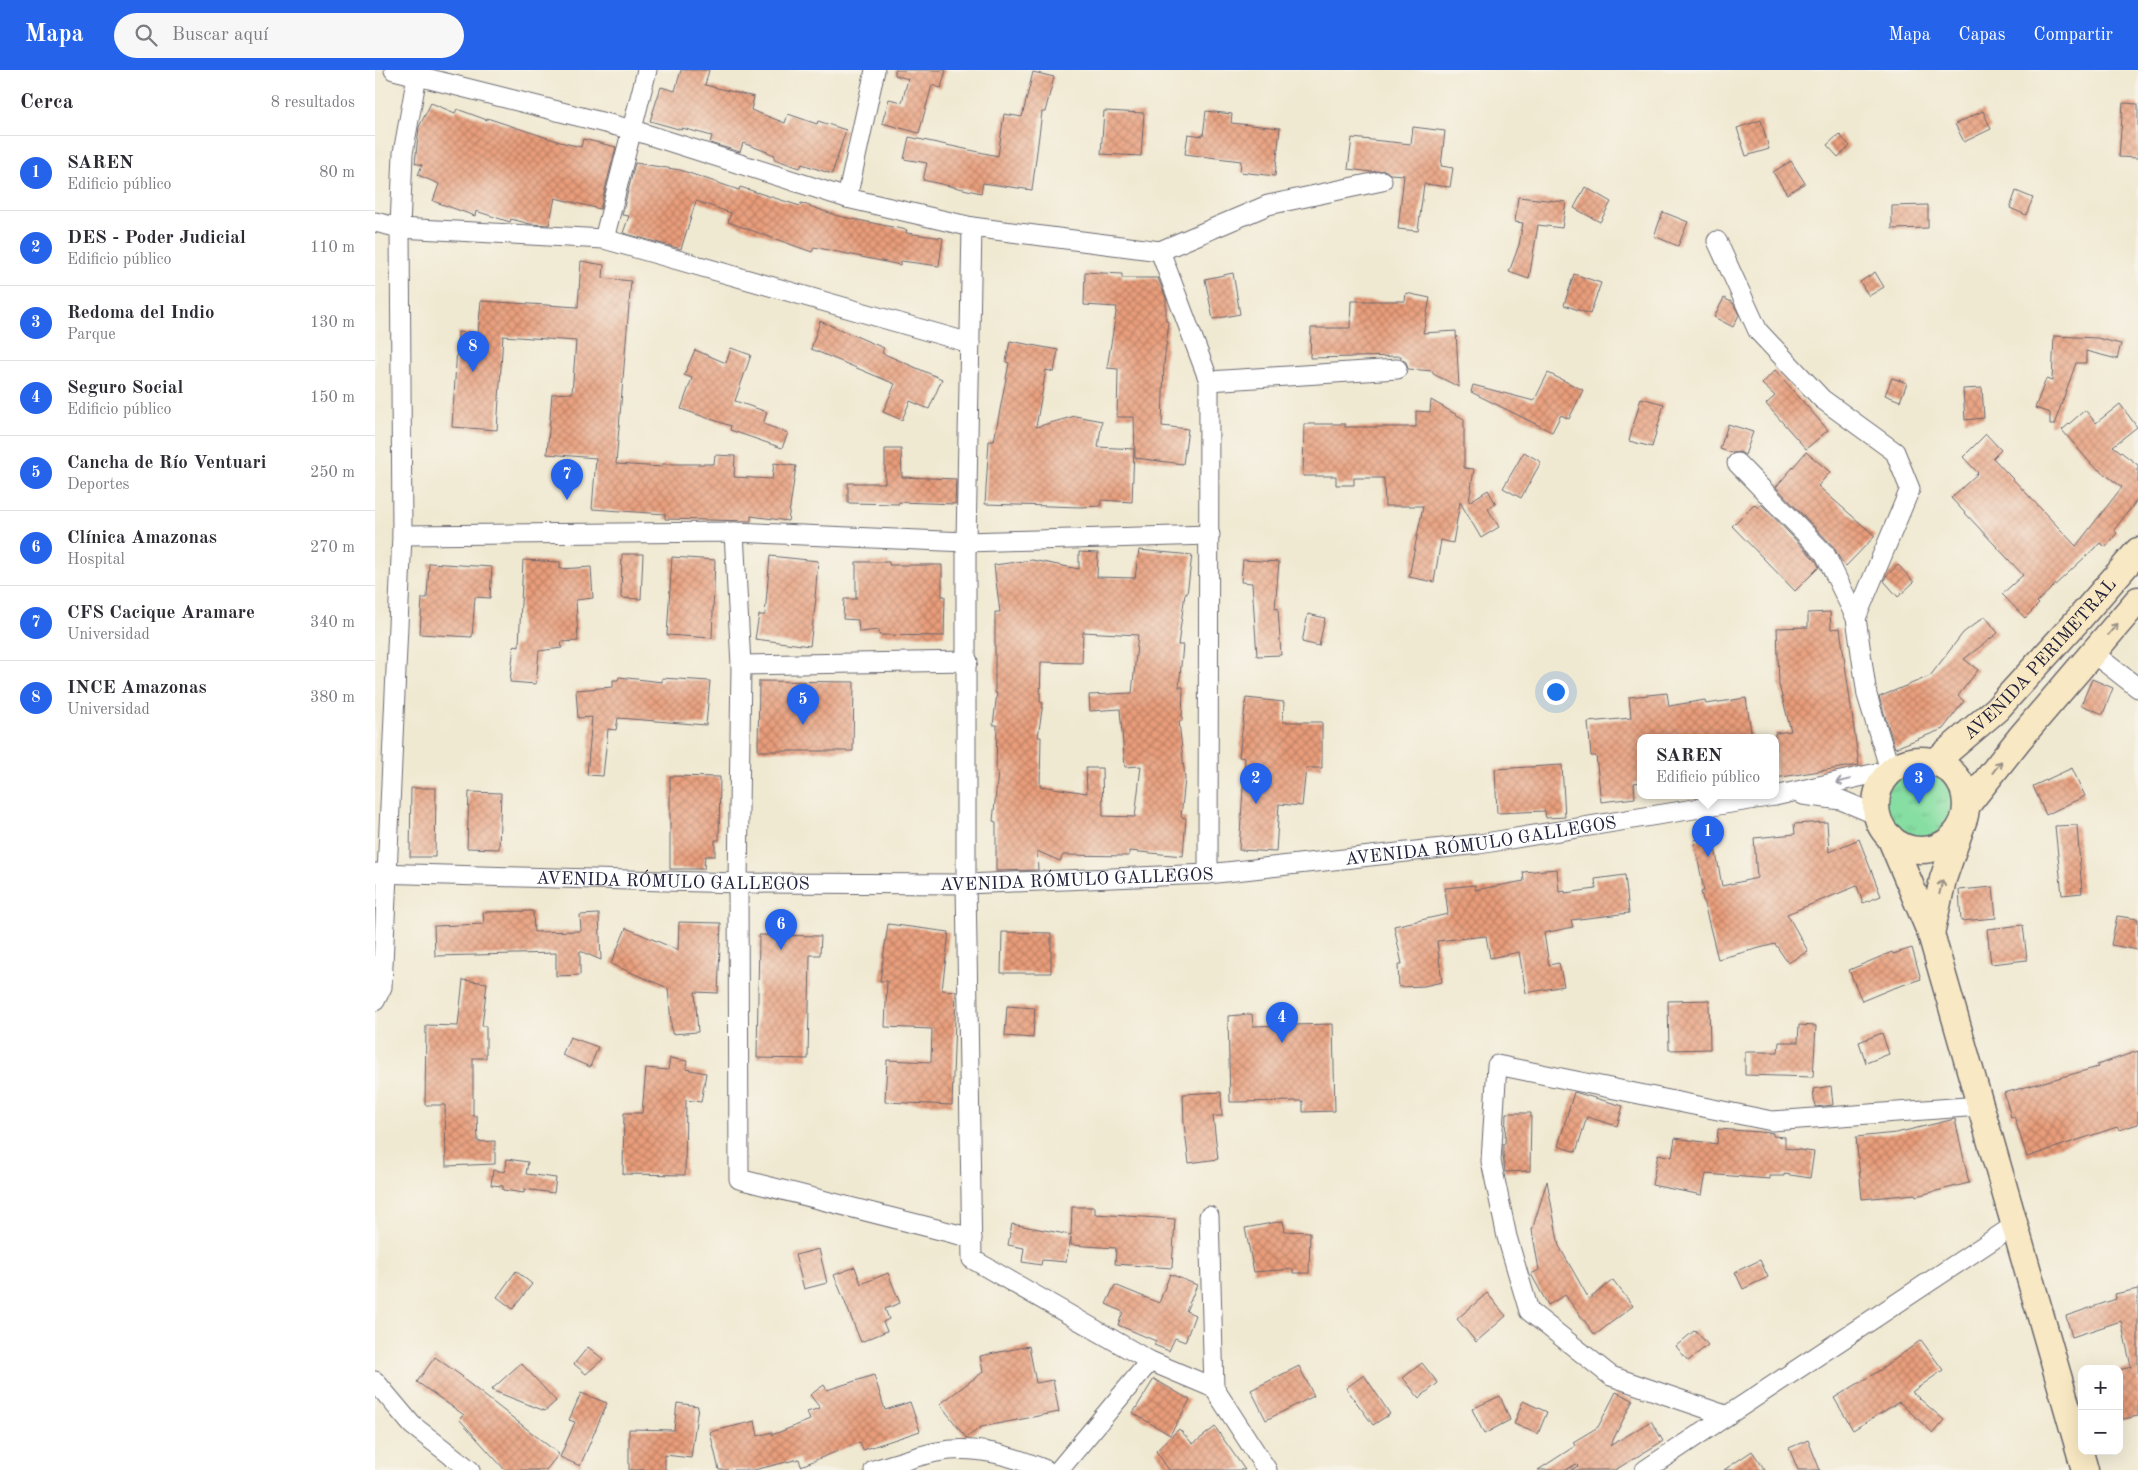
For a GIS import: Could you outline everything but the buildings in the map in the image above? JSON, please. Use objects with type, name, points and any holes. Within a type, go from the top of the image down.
[{"type":"main road","name":"AVENIDA PERIMETRAL","points":[[1936,761],[1997,709],[2138,551]]},
{"type":"main road","name":"AVENIDA PERIMETRAL","points":[[1965,813],[2020,738],[2138,600]]},
{"type":"main road","points":[[1931,934],[1943,879],[1965,813],[1963,786],[1952,771],[1936,761],[1912,760],[1891,770],[1878,791],[1877,814],[1881,827],[1902,846],[1916,850],[1931,849],[1944,844],[1956,834],[1965,813]]},
{"type":"main road","points":[[1890,837],[1931,934],[2085,1470]]},
{"type":"street","points":[[394,70],[417,72],[633,130],[847,198],[972,227],[1161,251],[1268,205],[1382,181]]},
{"type":"street","points":[[604,239],[647,70]]},
{"type":"street","points":[[847,198],[875,70]]},
{"type":"street","points":[[375,1002],[382,988],[381,873],[402,535],[400,228],[403,153],[417,72]]},
{"type":"street","points":[[375,222],[400,228],[604,239],[970,343]]},
{"type":"street","points":[[972,227],[966,542],[968,661],[966,884],[972,1259],[1150,1360],[1214,1388]]},
{"type":"street","points":[[1717,241],[1758,331],[1822,399],[1895,452],[1910,490],[1856,618]]},
{"type":"street","points":[[1161,251],[1209,381],[1208,874]]},
{"type":"street","points":[[1209,381],[1397,369]]},
{"type":"street","points":[[1737,463],[1825,554],[1856,618],[1867,695],[1891,770]]},
{"type":"street","points":[[402,535],[734,532],[966,542],[1209,535]]},
{"type":"street","points":[[734,532],[741,665],[738,883],[739,1179],[972,1238]]},
{"type":"street","points":[[2093,653],[2138,688]]},
{"type":"street","points":[[741,665],[968,661]]},
{"type":"street","name":"AVENIDA RÓMULO GALLEGOS","points":[[1781,795],[1891,770]]},
{"type":"street","name":"AVENIDA RÓMULO GALLEGOS","points":[[1781,795],[1841,800],[1877,814]]},
{"type":"street","name":"AVENIDA RÓMULO GALLEGOS","points":[[381,873],[738,883],[966,884],[1208,874],[1479,844],[1756,799]]},
{"type":"street","points":[[1725,1415],[1611,1376],[1529,1311],[1507,1237],[1491,1161],[1497,1066],[1772,1121],[1980,1106]]},
{"type":"street","points":[[1209,1216],[1214,1388],[1267,1470]]},
{"type":"street","points":[[1645,1470],[1725,1415],[2015,1224]]},
{"type":"street","points":[[1059,1470],[1150,1360]]},
{"type":"street","points":[[375,1381],[412,1425],[470,1470]]},
{"type":"street","points":[[874,1470],[938,1451],[974,1450],[1015,1457],[1046,1470]]},
{"type":"green space","points":[[1919,770],[1932,773],[1943,780],[1950,791],[1953,804],[1950,817],[1943,828],[1932,835],[1919,838],[1906,835],[1895,828],[1888,817],[1885,804],[1888,791],[1895,780],[1906,773]]},
{"type":"place","name":"INCE Amazonas","points":[[473,372]]},
{"type":"place","name":"CFS Cacique Aramare","points":[[567,500]]},
{"type":"place","name":"Cancha de Río Ventuari","points":[[803,725]]},
{"type":"place","name":"DES - Poder Judicial","points":[[1256,804]]},
{"type":"place","name":"Redoma del Indio","points":[[1919,804]]},
{"type":"place","name":"SAREN","points":[[1708,857]]},
{"type":"place","name":"Clínica Amazonas","points":[[781,950]]},
{"type":"place","name":"Seguro Social","points":[[1282,1043]]}]
